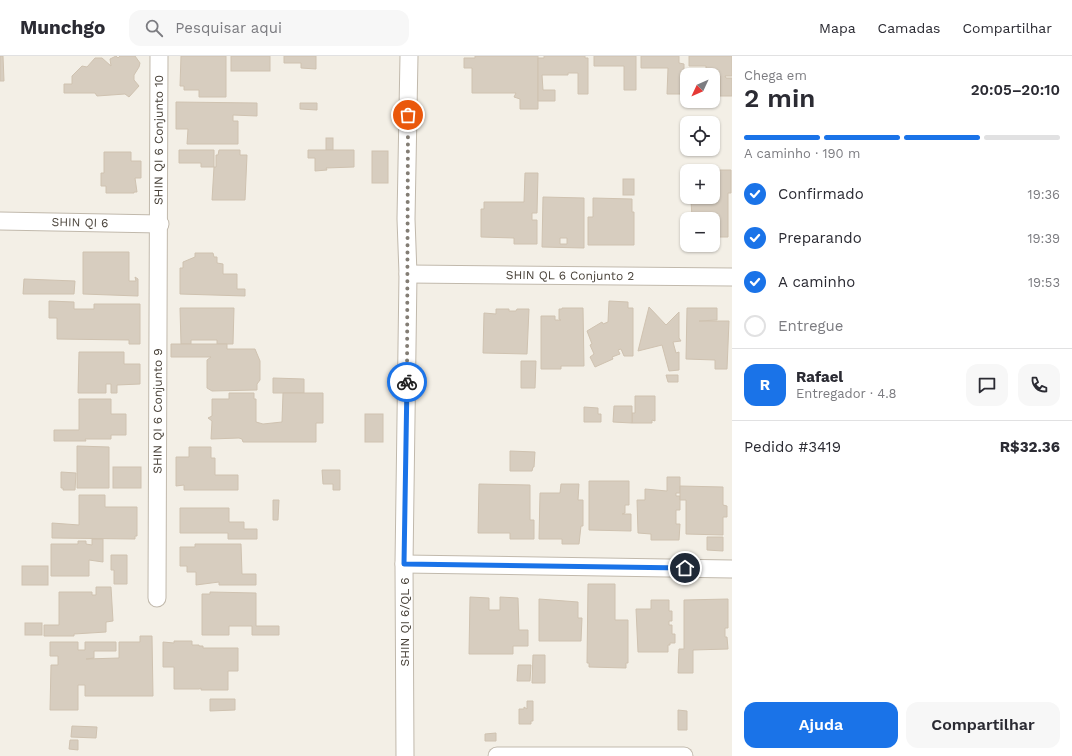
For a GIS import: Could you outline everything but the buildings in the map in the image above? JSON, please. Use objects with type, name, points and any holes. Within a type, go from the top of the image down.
[{"type":"street","name":"SHIN QI 6 Conjunto 10","points":[[159,56],[160,224]]},
{"type":"street","name":"SHIN QI 6/QL 6","points":[[405,756],[404,564],[408,274],[406,219],[409,56]]},
{"type":"street","name":"SHIN QI 6","points":[[0,221],[160,224]]},
{"type":"street","name":"SHIN QI 6 Conjunto 9","points":[[157,598],[160,224]]},
{"type":"street","name":"SHIN QL 6 Conjunto 2","points":[[408,274],[732,277]]},
{"type":"street","points":[[404,564],[732,569]]},
{"type":"street","points":[[497,756],[684,756]]},
{"type":"way so far","points":[[407,382],[408,274],[406,219],[408,115]]},
{"type":"route","points":[[407,382],[404,564],[685,568]]}]
